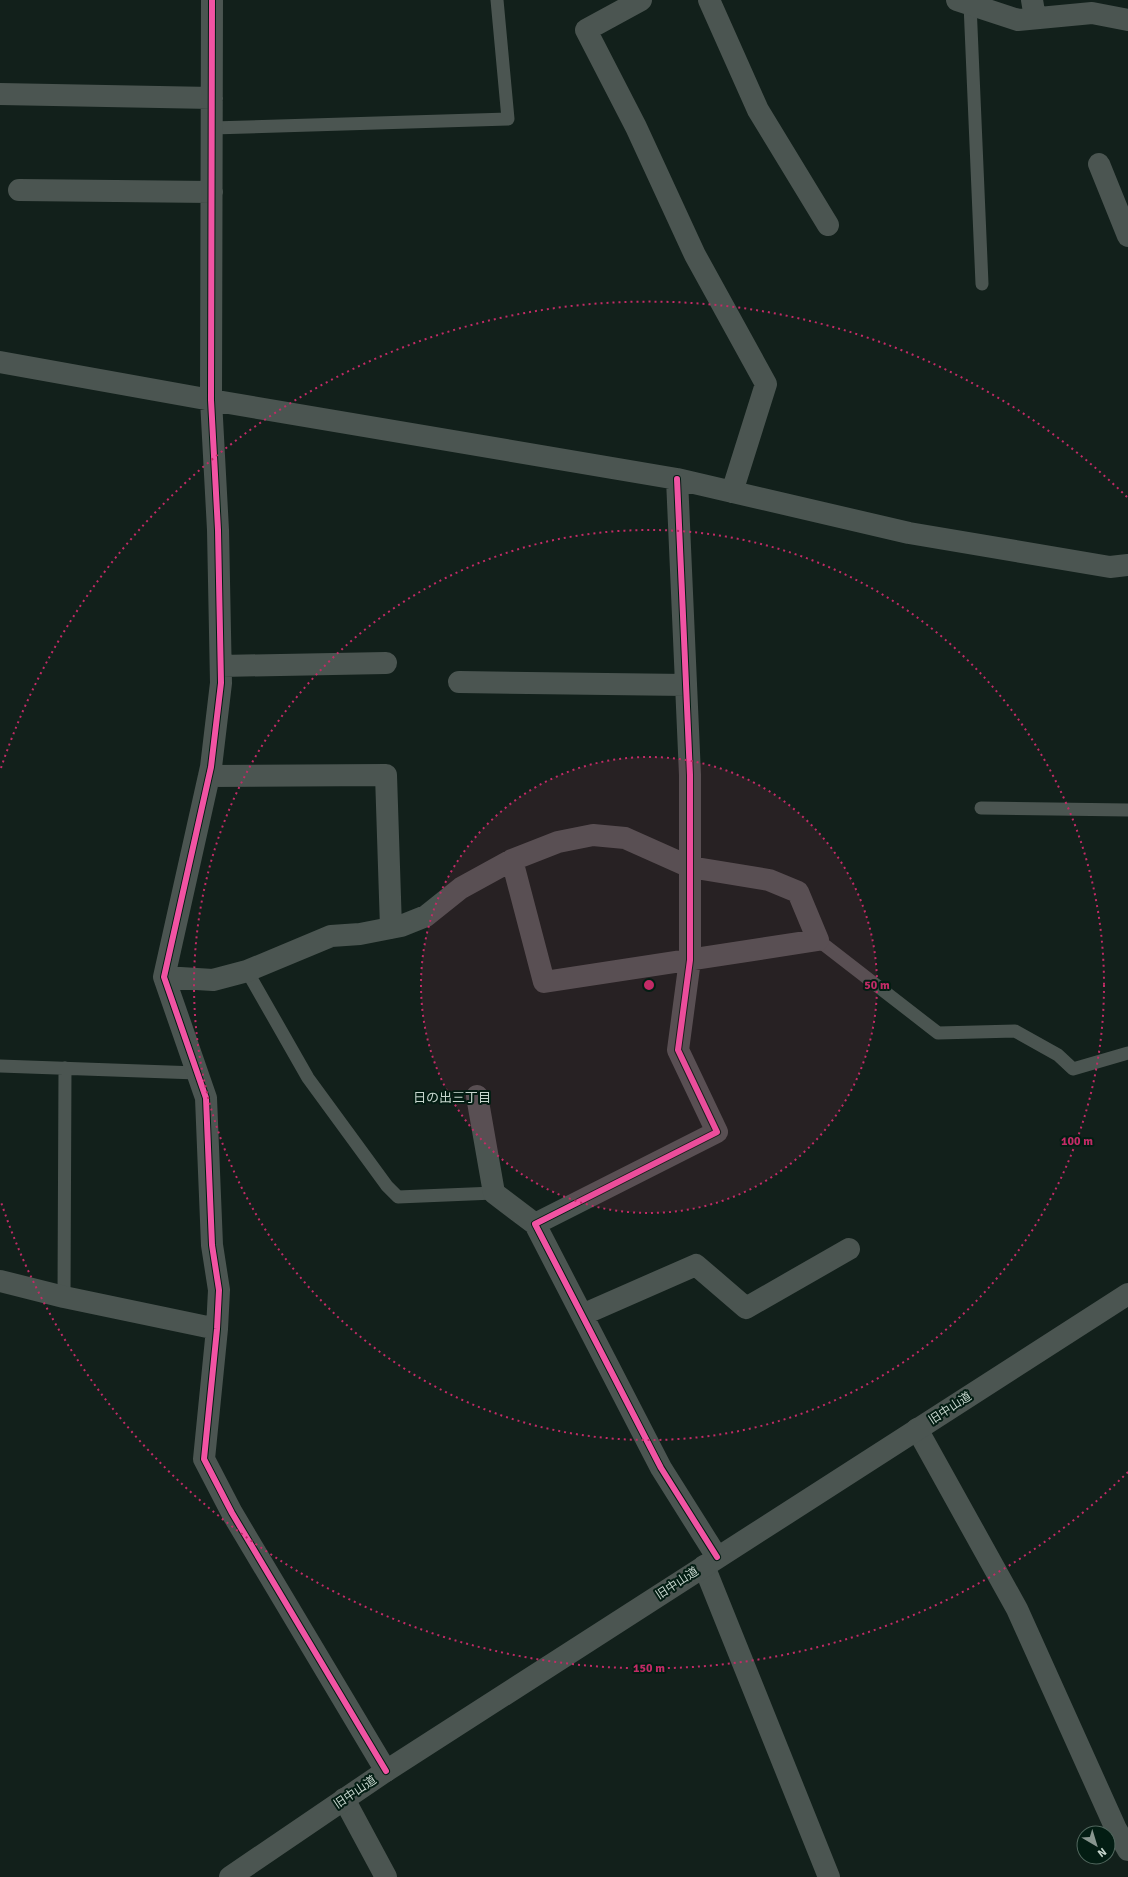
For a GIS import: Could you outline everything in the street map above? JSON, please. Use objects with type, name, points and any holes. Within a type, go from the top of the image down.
[{"type":"street","points":[[212,0],[211,400],[218,530],[222,683],[209,776],[164,977],[206,1098],[212,1245],[219,1290],[217,1329],[204,1459],[232,1513],[386,1770]]},
{"type":"street","points":[[640,0],[586,30],[636,127],[695,255],[766,384],[732,492]]},
{"type":"street","points":[[708,0],[758,110],[828,225]]},
{"type":"street","points":[[964,2],[1018,20],[1034,9],[1092,13],[1128,20]]},
{"type":"street","points":[[0,94],[212,98]]},
{"type":"street","points":[[1099,164],[1128,236]]},
{"type":"street","points":[[19,190],[212,192]]},
{"type":"street","points":[[0,362],[211,400],[677,479],[909,533],[1110,567],[1128,565]]},
{"type":"street","points":[[535,1224],[717,1132],[678,1050],[690,960],[690,775],[677,479]]},
{"type":"street","points":[[221,666],[386,663]]},
{"type":"street","points":[[459,682],[686,685]]},
{"type":"street","points":[[209,776],[386,775],[391,928]]},
{"type":"street","points":[[164,977],[213,980],[247,971],[331,936],[360,934],[401,926],[426,916],[461,888],[512,860],[558,842],[593,835],[625,838],[690,867],[768,880],[798,892],[818,940],[544,982],[512,860]]},
{"type":"street","points":[[477,1096],[494,1193],[535,1224],[710,1562],[829,1877]]},
{"type":"street","points":[[582,1315],[696,1264],[746,1308],[848,1249]]},
{"type":"street","points":[[0,1281],[64,1297],[217,1329]]},
{"type":"street","name":"旧中山道","points":[[230,1877],[386,1770],[1128,1294]]},
{"type":"street","points":[[917,1429],[1017,1609],[1116,1829],[1128,1850]]},
{"type":"street","points":[[344,1799],[386,1877]]},
{"type":"lane","points":[[212,128],[508,119],[497,0]]},
{"type":"lane","points":[[964,2],[982,284]]},
{"type":"lane","points":[[981,808],[1128,810]]},
{"type":"lane","points":[[818,940],[938,1033],[1015,1031],[1058,1054],[1073,1069],[1128,1053]]},
{"type":"lane","points":[[247,971],[308,1078],[387,1186],[398,1197],[494,1193]]},
{"type":"lane","points":[[0,1066],[197,1073]]},
{"type":"lane","points":[[64,1297],[65,1068]]},
{"type":"cycle path","points":[[212,0],[211,400],[218,530],[221,683],[211,767],[164,977],[206,1098],[212,1245],[219,1290],[217,1329],[204,1459],[232,1513],[386,1771]]},
{"type":"cycle path","points":[[677,479],[690,775],[690,960],[678,1050],[717,1132],[535,1224],[661,1468],[717,1557]]},
{"type":"district","name":"日の出三丁目","points":[[452,1097]]}]
